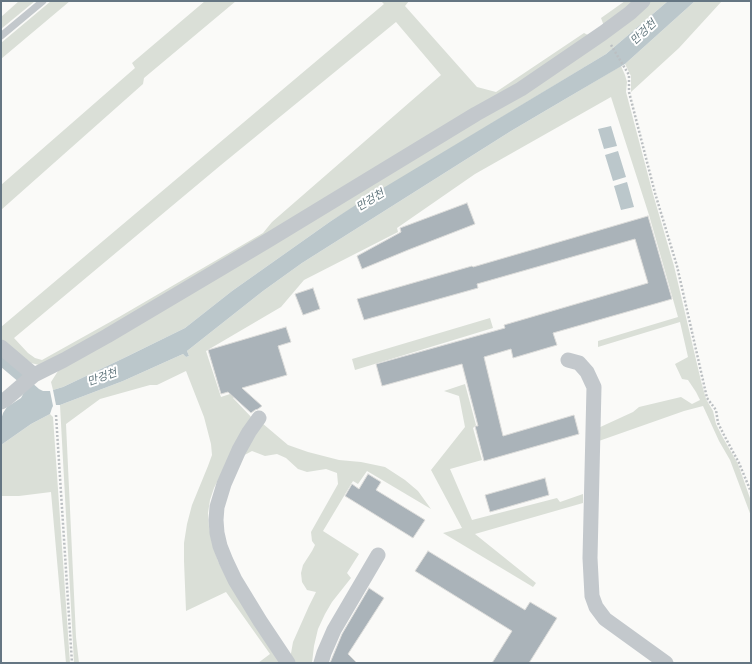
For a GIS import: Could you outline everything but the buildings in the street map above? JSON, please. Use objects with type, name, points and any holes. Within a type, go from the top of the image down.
[{"type":"street","points":[[1,402],[34,375],[107,336],[520,89],[593,40],[630,13],[643,1]]},
{"type":"street","points":[[1,347],[34,375]]},
{"type":"street","points":[[568,360],[579,363],[587,372],[594,387],[590,558],[592,596],[596,607],[605,619],[666,663]]},
{"type":"street","points":[[259,418],[239,450],[224,484],[217,506],[217,533],[220,546],[235,580],[288,663]]},
{"type":"street","points":[[321,663],[324,652],[334,630],[378,555]]},
{"type":"lane","points":[[1,36],[43,1]]},
{"type":"path","points":[[612,47],[628,75],[629,92],[655,193],[677,266],[707,398],[716,410],[718,423],[739,462],[751,492]]},
{"type":"path","points":[[56,415],[72,663]]},
{"type":"shaded area","points":[[19,1],[35,1],[1,29],[1,17]]},
{"type":"shaded area","points":[[51,1],[70,1],[1,59],[1,43]]},
{"type":"shaded area","points":[[205,1],[236,1],[144,78],[143,84],[1,210],[1,185],[135,68],[132,63]]},
{"type":"shaded area","points":[[381,1],[409,1],[405,6],[477,87],[496,92],[584,33],[590,36],[490,102],[133,317],[39,365],[31,363],[1,339],[1,327],[384,4]],"holes":[[[396,22],[441,75],[272,222],[263,233],[42,360],[35,358],[28,353],[14,338],[221,165]]]},
{"type":"shaded area","points":[[625,1],[636,1],[604,26],[601,18]]},
{"type":"shaded area","points":[[646,1],[668,1],[606,54],[331,221],[232,291],[185,328],[63,387],[53,390],[51,382],[58,371],[269,243]]},
{"type":"shaded area","points":[[695,1],[722,1],[679,48],[631,92],[631,76],[625,64]]},
{"type":"shaded area","points":[[621,66],[627,82],[626,92],[653,194],[674,266],[706,399],[713,411],[716,424],[738,464],[751,501],[751,516],[730,460],[719,441],[703,406],[684,411],[596,442],[596,429],[633,412],[639,407],[681,397],[692,404],[700,400],[688,380],[682,379],[675,364],[688,357],[680,322],[598,347],[598,341],[678,317],[649,215],[611,97],[475,174],[397,228],[398,232],[304,280],[281,307],[206,351],[221,397],[239,391],[233,398],[254,420],[214,488],[208,513],[212,542],[218,561],[228,581],[282,663],[258,663],[270,654],[226,592],[186,611],[184,543],[187,524],[192,505],[212,455],[211,444],[204,417],[186,371],[157,385],[150,385],[100,399],[66,424],[76,637],[79,663],[74,663],[60,405],[123,381],[183,354],[186,357],[189,356],[187,351],[263,291],[302,263],[511,131]]},
{"type":"shaded area","points":[[490,318],[493,328],[355,370],[352,359]]},
{"type":"shaded area","points":[[465,384],[476,425],[473,428],[482,460],[450,469],[472,520],[557,498],[560,502],[583,494],[583,503],[475,534],[536,583],[533,587],[443,533],[462,528],[431,470],[465,427],[459,396],[444,391]]},
{"type":"shaded area","points":[[50,414],[53,417],[70,663],[66,663],[51,492],[19,496],[1,496],[1,445],[31,424]]},
{"type":"shaded area","points":[[262,423],[288,445],[339,460],[361,462],[385,467],[405,480],[418,491],[431,509],[367,471],[358,484],[353,481],[323,531],[359,554],[347,573],[351,578],[332,602],[318,629],[312,663],[292,663],[290,659],[293,642],[316,592],[307,590],[302,582],[301,573],[303,565],[315,545],[312,541],[311,532],[338,484],[337,473],[326,469],[307,472],[298,469],[286,458],[277,454],[265,456],[252,451],[239,458]]},
{"type":"water","name":"만겅천","points":[[668,1],[695,1],[625,64],[511,131],[302,263],[263,291],[187,351],[189,356],[186,357],[183,354],[123,381],[60,405],[56,405],[53,390],[63,387],[185,328],[232,291],[331,221],[606,54]]},
{"type":"water","points":[[611,126],[617,146],[604,149],[598,129]]},
{"type":"water","points":[[618,151],[626,177],[613,181],[605,155]]},
{"type":"water","points":[[627,182],[634,207],[621,210],[614,186]]},
{"type":"water","points":[[1,356],[27,377],[20,383],[1,367]]},
{"type":"water","points":[[30,381],[43,391],[50,391],[53,406],[50,414],[31,424],[1,445],[1,420],[3,413],[7,407],[21,398]]}]
